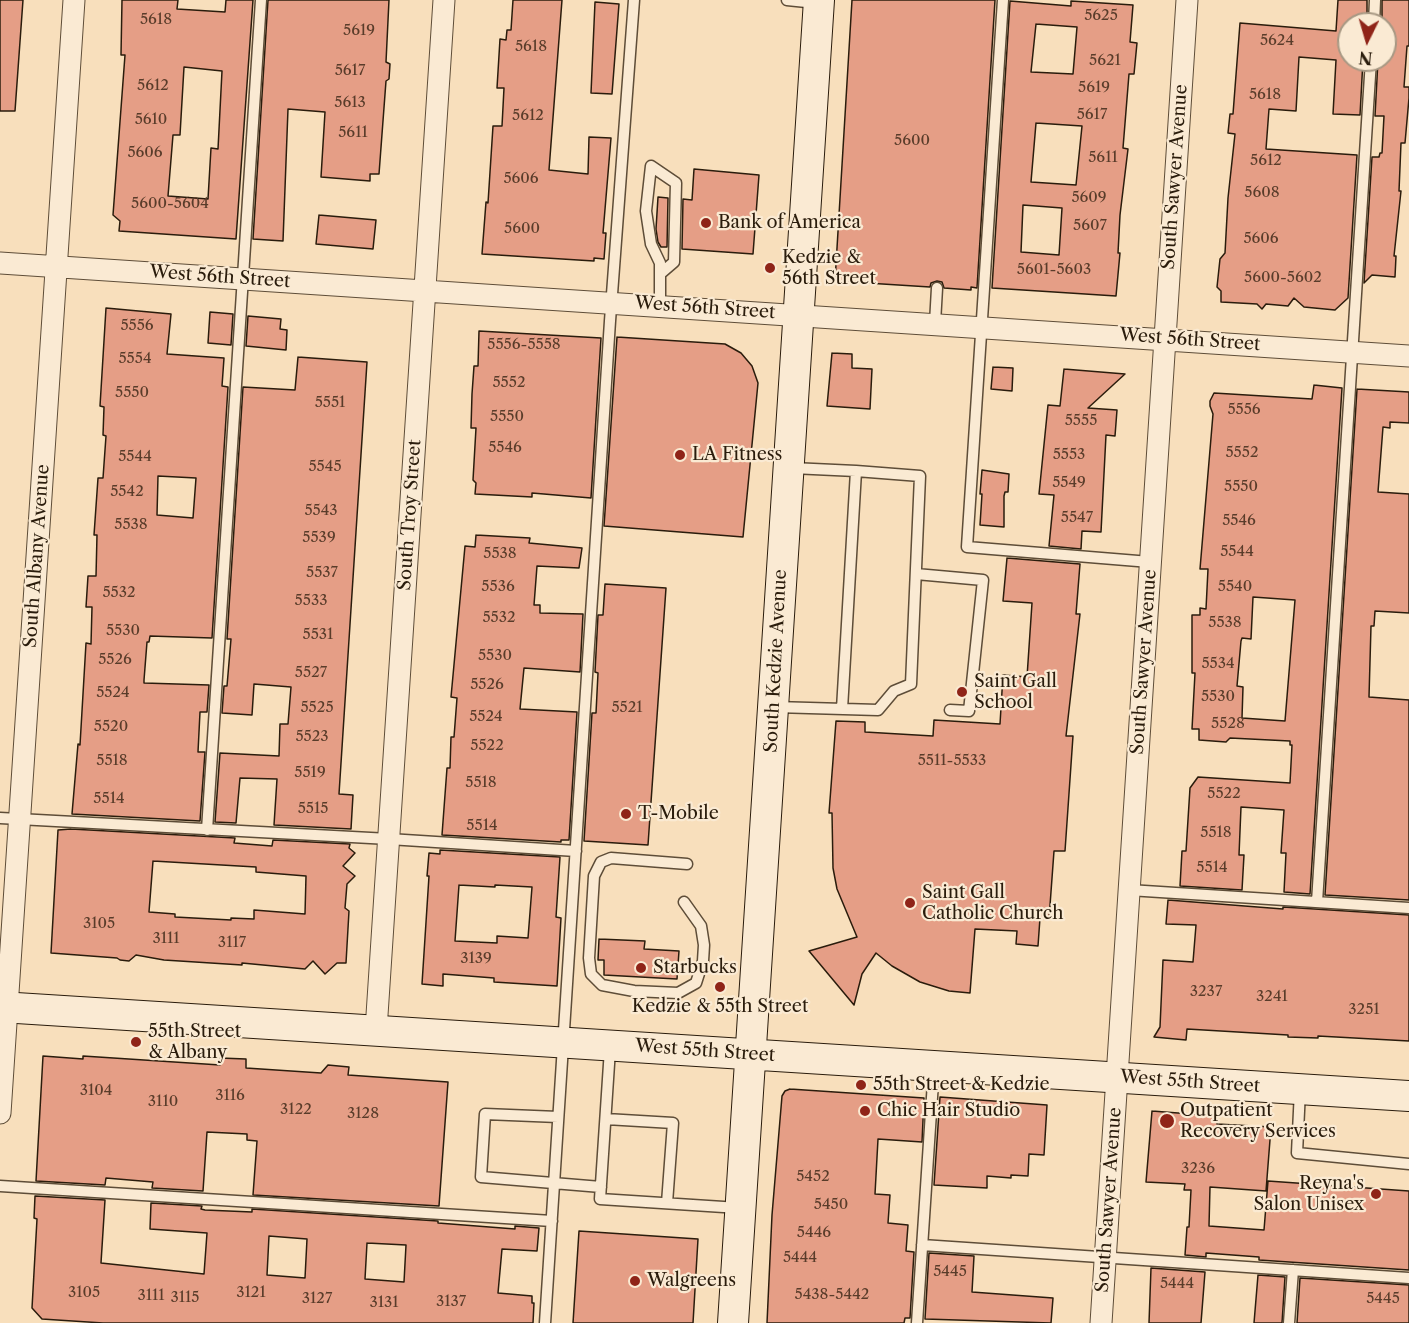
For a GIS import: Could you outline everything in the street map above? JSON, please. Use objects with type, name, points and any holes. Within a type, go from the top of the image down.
[{"type":"main road","name":"South Kedzie Avenue","points":[[733,1323],[819,1]]},
{"type":"main road","name":"West 55th Street","points":[[3,1007],[1409,1096]]},
{"type":"street","name":"South Albany Avenue","points":[[0,1113],[10,819],[56,266],[74,0]]},
{"type":"street","name":"South Troy Street","points":[[376,1030],[444,0]]},
{"type":"street","name":"South Sawyer Avenue","points":[[1101,1323],[1187,0]]},
{"type":"street","name":"West 56th Street","points":[[0,262],[1409,356]]},
{"type":"lane","points":[[207,830],[261,0]]},
{"type":"lane","points":[[545,1323],[634,0]]},
{"type":"lane","points":[[787,0],[819,1]]},
{"type":"lane","points":[[1003,0],[967,547],[1150,562]]},
{"type":"lane","points":[[1317,902],[1370,72]]},
{"type":"lane","points":[[660,274],[674,261],[676,183],[651,166],[646,211],[651,244],[660,263],[660,274],[660,305]]},
{"type":"lane","points":[[935,323],[937,288]]},
{"type":"lane","points":[[773,706],[878,710],[894,691],[911,684],[920,476],[789,468]]},
{"type":"lane","points":[[842,709],[856,471]]},
{"type":"lane","points":[[916,574],[983,580],[969,711],[950,710]]},
{"type":"lane","points":[[10,819],[576,851]]},
{"type":"lane","points":[[684,902],[701,926],[703,961],[696,983],[678,993],[634,991],[602,985],[591,974],[589,958],[594,876],[602,862],[611,858],[687,864]]},
{"type":"lane","points":[[1129,890],[1409,908]]},
{"type":"lane","points":[[611,1045],[600,1199],[740,1208]]},
{"type":"lane","points":[[916,1323],[934,1066]]},
{"type":"lane","points":[[1300,1089],[1296,1153],[1409,1164]]},
{"type":"lane","points":[[558,1117],[485,1114],[482,1177],[601,1187]]},
{"type":"lane","points":[[606,1119],[673,1123],[667,1203]]},
{"type":"lane","points":[[0,1186],[552,1221]]},
{"type":"lane","points":[[922,1245],[1409,1278]]},
{"type":"lane","points":[[1289,1323],[1293,1269]]},
{"type":"building","points":[[0,0],[23,0],[15,111],[0,111]]},
{"type":"building","points":[[122,0],[178,0],[177,9],[225,12],[226,0],[253,0],[236,239],[119,231],[120,221],[113,215],[125,55],[121,55]],"holes":[[[184,67],[222,71],[218,149],[211,148],[208,199],[168,196],[173,135],[180,135]]]},
{"type":"building","points":[[268,0],[389,0],[386,62],[390,64],[389,79],[386,81],[379,174],[370,174],[370,181],[321,177],[325,112],[288,109],[283,241],[253,239]]},
{"type":"building","points":[[513,0],[562,0],[549,170],[588,174],[589,137],[611,138],[603,233],[606,233],[604,259],[594,258],[594,261],[482,254],[493,126],[502,126],[504,88],[497,88],[500,39],[506,40],[507,30],[511,30]]},
{"type":"building","points":[[852,0],[995,0],[977,288],[971,287],[971,290],[944,288],[942,282],[937,281],[931,283],[930,287],[835,281]]},
{"type":"building","points":[[1338,0],[1367,0],[1367,12],[1337,12]]},
{"type":"building","points":[[1382,0],[1409,0],[1409,46],[1407,46],[1404,87],[1409,87],[1409,98],[1405,143],[1401,143],[1399,191],[1401,191],[1394,256],[1396,256],[1395,277],[1372,275],[1364,283],[1372,157],[1379,157],[1382,153],[1384,116],[1375,116],[1377,72],[1397,72],[1397,12],[1382,12]]},
{"type":"building","points":[[1010,1],[1071,6],[1071,1],[1133,5],[1130,42],[1137,43],[1134,74],[1129,74],[1123,148],[1128,149],[1120,215],[1118,253],[1120,253],[1116,296],[992,288]],"holes":[[[1036,24],[1077,27],[1073,74],[1031,72]],[[1036,123],[1082,126],[1076,185],[1031,182]],[[1023,205],[1062,208],[1059,255],[1021,252]]]},
{"type":"building","points":[[595,2],[619,4],[612,94],[591,93]]},
{"type":"building","points":[[1337,16],[1337,72],[1362,72],[1360,115],[1333,114],[1336,60],[1299,57],[1296,111],[1269,109],[1266,149],[1357,155],[1348,298],[1335,310],[1304,307],[1294,298],[1288,306],[1266,304],[1262,309],[1257,304],[1221,302],[1221,291],[1217,287],[1220,259],[1225,253],[1235,134],[1228,133],[1230,114],[1233,114],[1240,23],[1336,31]]},
{"type":"building","name":"Bank of America","points":[[694,169],[759,175],[753,254],[682,249],[683,199],[692,200]]},
{"type":"building","points":[[658,197],[668,198],[667,247],[661,247],[658,242],[656,229]]},
{"type":"building","points":[[319,215],[376,220],[373,249],[316,244]]},
{"type":"building","points":[[106,308],[171,314],[167,354],[224,358],[222,386],[228,387],[212,638],[150,636],[147,642],[144,680],[144,683],[209,685],[207,712],[200,712],[198,752],[205,752],[200,821],[72,814],[78,744],[80,745],[86,643],[91,644],[92,607],[86,607],[88,576],[96,576],[97,535],[94,535],[98,478],[103,478],[106,436],[103,435],[104,407],[100,406]],"holes":[[[158,476],[196,478],[193,518],[157,515]]]},
{"type":"building","points":[[210,312],[233,314],[231,345],[208,343]]},
{"type":"building","points":[[248,316],[281,319],[280,329],[287,330],[286,350],[246,346]]},
{"type":"building","points":[[479,331],[601,338],[591,498],[532,493],[532,497],[475,494],[476,483],[473,480],[476,428],[471,428],[474,366],[478,366]]},
{"type":"building","name":"LA Fitness","points":[[617,337],[725,344],[741,353],[752,366],[758,383],[743,537],[604,526]]},
{"type":"building","points":[[832,353],[852,354],[852,368],[872,369],[870,409],[827,406]]},
{"type":"building","points":[[298,357],[367,362],[339,794],[353,795],[351,829],[274,825],[277,779],[240,778],[236,823],[215,822],[220,753],[279,756],[280,724],[288,724],[291,687],[254,684],[252,715],[222,713],[231,639],[227,639],[243,387],[295,390]]},
{"type":"building","points":[[993,367],[1013,368],[1012,391],[991,389]]},
{"type":"building","points":[[1064,369],[1125,374],[1088,408],[1117,410],[1115,436],[1106,435],[1101,532],[1082,531],[1081,549],[1049,546],[1054,495],[1039,494],[1048,405],[1060,406]]},
{"type":"building","points":[[1314,385],[1342,388],[1310,894],[1284,892],[1286,853],[1281,853],[1284,810],[1241,807],[1239,855],[1244,855],[1242,890],[1180,886],[1182,851],[1186,851],[1190,788],[1198,777],[1290,783],[1292,745],[1290,741],[1230,738],[1226,742],[1199,740],[1199,729],[1192,729],[1195,673],[1192,673],[1192,615],[1200,615],[1200,608],[1206,609],[1208,569],[1200,569],[1213,414],[1210,401],[1214,393],[1312,399]],"holes":[[[1253,597],[1295,600],[1285,721],[1242,718],[1243,687],[1237,686],[1241,641],[1242,638],[1251,639]]]},
{"type":"building","points":[[1357,389],[1409,392],[1409,423],[1390,422],[1390,428],[1383,427],[1378,492],[1409,494],[1409,613],[1375,611],[1374,626],[1371,626],[1369,697],[1409,700],[1409,900],[1325,895]]},
{"type":"building","points":[[982,470],[1009,474],[1008,492],[1005,492],[1004,496],[1004,527],[980,525]]},
{"type":"building","points":[[476,535],[530,538],[529,543],[582,548],[579,568],[537,566],[534,605],[540,605],[540,613],[583,614],[580,672],[524,668],[520,709],[577,712],[569,840],[561,840],[561,842],[442,835],[447,768],[450,768],[451,737],[454,737],[457,698],[451,697],[465,546],[475,547]]},
{"type":"building","points":[[1007,558],[1080,564],[1076,614],[1080,614],[1066,736],[1073,736],[1065,851],[1054,851],[1049,919],[1040,918],[1038,946],[1016,944],[1017,931],[975,929],[970,993],[949,991],[920,982],[892,966],[876,953],[862,974],[854,1005],[809,951],[857,937],[837,889],[833,868],[832,813],[829,813],[836,721],[865,722],[865,732],[933,736],[934,720],[1000,724],[1003,675],[1027,677],[1032,603],[1003,601]]},
{"type":"building","points":[[605,584],[666,588],[648,845],[584,841],[592,713],[596,713],[598,673],[595,672],[598,615],[603,615]]},
{"type":"building","points":[[58,830],[235,838],[234,843],[272,846],[273,840],[350,844],[349,848],[355,853],[343,866],[355,876],[347,884],[345,908],[349,911],[346,963],[337,963],[325,974],[313,961],[305,969],[242,963],[242,965],[164,960],[136,955],[129,961],[51,953]],"holes":[[[153,861],[256,867],[256,872],[306,876],[305,914],[254,910],[254,919],[231,918],[231,920],[175,917],[175,914],[149,912]]]},
{"type":"building","points":[[440,850],[560,857],[556,917],[561,918],[557,986],[494,982],[494,978],[443,974],[443,986],[422,984],[429,853],[440,854]],"holes":[[[459,885],[495,887],[495,885],[532,887],[528,938],[497,936],[497,943],[455,941]]]},
{"type":"building","points":[[1168,900],[1283,909],[1283,907],[1409,915],[1409,1041],[1318,1036],[1318,1038],[1288,1037],[1288,1035],[1187,1029],[1186,1040],[1154,1037],[1160,1027],[1163,960],[1193,962],[1196,925],[1166,924]]},
{"type":"building","name":"Starbucks","points":[[599,939],[645,941],[644,949],[679,951],[677,979],[604,975],[604,960],[598,960]]},
{"type":"building","points":[[43,1056],[83,1059],[83,1056],[220,1065],[220,1058],[246,1059],[246,1068],[321,1073],[328,1065],[349,1067],[348,1075],[448,1082],[439,1206],[253,1195],[257,1141],[247,1140],[247,1134],[207,1132],[203,1191],[152,1188],[153,1182],[106,1178],[105,1185],[36,1181]]},
{"type":"building","points":[[790,1089],[924,1098],[922,1142],[878,1139],[875,1194],[890,1195],[888,1223],[908,1225],[906,1251],[914,1252],[910,1318],[905,1318],[904,1323],[767,1323],[772,1215],[782,1096]]},
{"type":"building","points":[[940,1097],[1047,1105],[1044,1155],[1029,1154],[1028,1176],[1011,1175],[1011,1178],[987,1176],[987,1188],[934,1185]]},
{"type":"building","points":[[1152,1111],[1217,1116],[1217,1124],[1271,1127],[1266,1191],[1210,1187],[1209,1226],[1264,1230],[1268,1181],[1409,1191],[1409,1270],[1259,1260],[1259,1257],[1206,1253],[1206,1257],[1185,1255],[1191,1190],[1184,1190],[1185,1184],[1146,1182]]},
{"type":"building","points":[[35,1196],[105,1200],[101,1263],[204,1274],[207,1233],[150,1229],[151,1203],[202,1206],[201,1209],[205,1210],[252,1212],[252,1209],[438,1221],[438,1223],[515,1229],[515,1226],[539,1228],[537,1251],[502,1249],[498,1293],[532,1296],[533,1323],[103,1323],[42,1319],[32,1308],[37,1219],[34,1218]],"holes":[[[269,1236],[307,1239],[305,1278],[267,1275]],[[367,1243],[406,1245],[404,1282],[365,1279]]]},
{"type":"building","name":"Walgreens","points":[[579,1231],[698,1239],[693,1323],[573,1323]]},
{"type":"building","points":[[929,1253],[974,1256],[972,1292],[1053,1298],[1051,1323],[925,1319]]},
{"type":"building","points":[[1151,1268],[1205,1272],[1201,1323],[1149,1323]]},
{"type":"building","points":[[1258,1275],[1285,1277],[1282,1323],[1254,1323]]},
{"type":"building","points":[[1300,1278],[1409,1285],[1409,1323],[1297,1323]]},
{"type":"place","name":"Bank of America","points":[[706,223]]},
{"type":"place","name":"Kedzie & 56th Street","points":[[770,268]]},
{"type":"place","name":"LA Fitness","points":[[680,455]]},
{"type":"place","name":"Saint Gall School","points":[[962,692]]},
{"type":"place","name":"T-Mobile","points":[[626,814]]},
{"type":"place","name":"Saint Gall Catholic Church","points":[[910,903]]},
{"type":"place","name":"Starbucks","points":[[641,968]]},
{"type":"place","name":"Kedzie & 55th Street","points":[[720,987]]},
{"type":"place","name":"55th Street & Albany","points":[[136,1042]]},
{"type":"place","name":"55th Street & Kedzie","points":[[861,1085]]},
{"type":"place","name":"Chic Hair Studio","points":[[865,1111]]},
{"type":"place","name":"Outpatient Recovery Services","points":[[1167,1121]]},
{"type":"place","name":"Reyna's Salon Unisex","points":[[1376,1194]]},
{"type":"place","name":"Walgreens","points":[[635,1281]]}]
